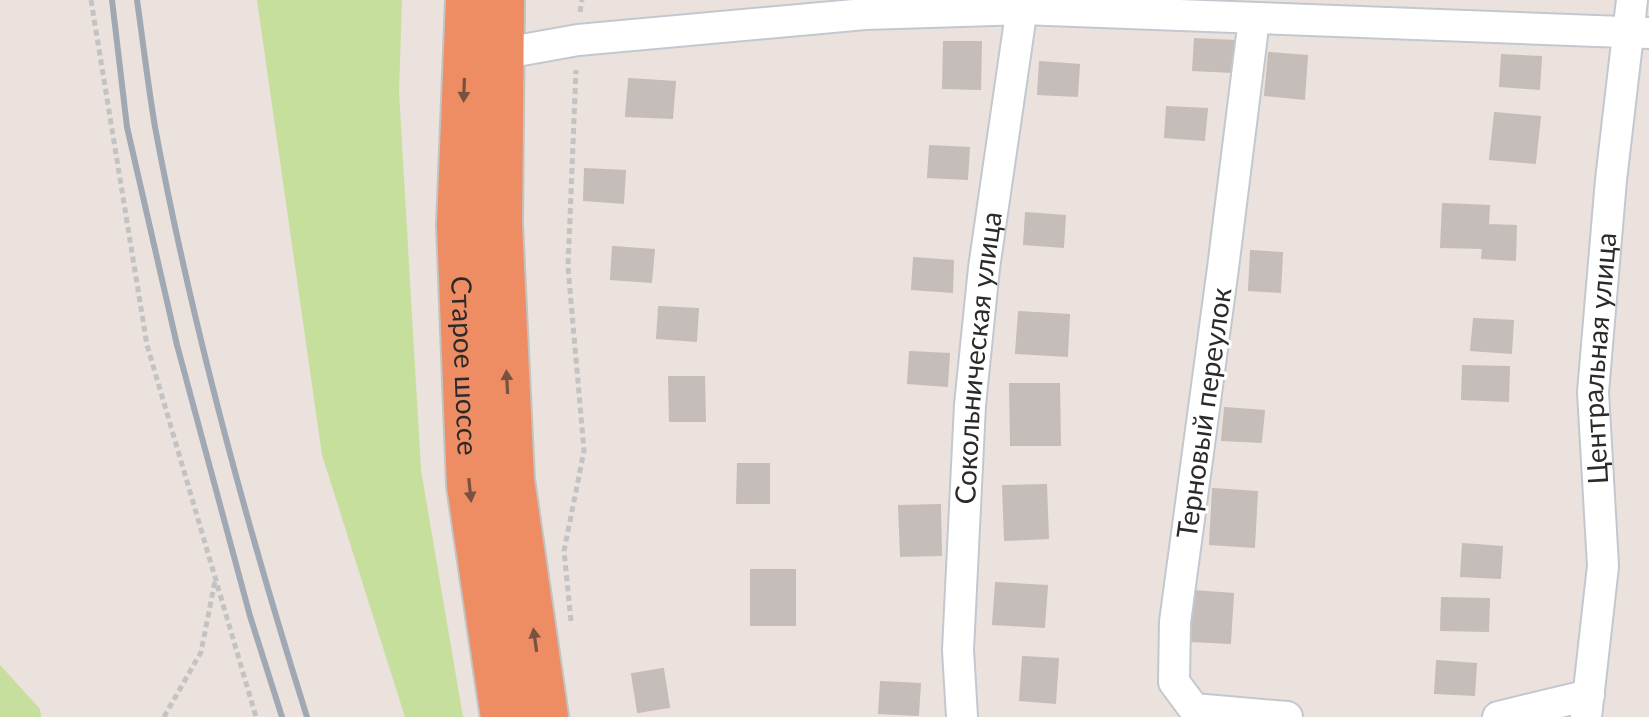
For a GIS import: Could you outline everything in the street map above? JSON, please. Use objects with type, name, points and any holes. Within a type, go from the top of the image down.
[{"type":"highway","name":"Старое шоссе","points":[[479,4],[500,54],[500,224],[512,480],[546,717]]},
{"type":"highway","name":"Старое шоссе","points":[[479,4],[459,225],[469,485],[503,717]]},
{"type":"street","name":"Центральная улица","points":[[1588,706],[1603,566],[1593,392],[1611,180],[1639,32],[1632,0]]},
{"type":"street","points":[[500,54],[578,40],[865,14],[1022,4],[1254,19],[1639,32]]},
{"type":"street","name":"Сокольническая улица","points":[[962,717],[958,650],[970,405],[984,268],[1022,4]]},
{"type":"street","name":"Терновый переулок","points":[[1254,19],[1175,622],[1174,682],[1194,709],[1287,717]]},
{"type":"street","points":[[1498,717],[1588,706]]},
{"type":"path","points":[[91,0],[147,345],[256,717]]},
{"type":"path","points":[[572,626],[564,551],[584,451],[568,267],[582,0]]},
{"type":"path","points":[[164,717],[201,652],[216,578]]},
{"type":"green space","points":[[257,0],[402,0],[399,92],[421,470],[463,717],[405,717],[322,455]]},
{"type":"green space","points":[[0,665],[40,709],[41,717],[0,717]]},
{"type":"building","points":[[1195,39],[1234,41],[1232,72],[1193,70]]},
{"type":"building","points":[[944,42],[981,42],[980,89],[943,88]]},
{"type":"building","points":[[1269,53],[1307,56],[1304,99],[1265,95]]},
{"type":"building","points":[[1502,55],[1541,57],[1539,89],[1500,86]]},
{"type":"building","points":[[1040,62],[1079,65],[1077,96],[1038,94]]},
{"type":"building","points":[[629,79],[675,82],[672,118],[626,116]]},
{"type":"building","points":[[1167,107],[1207,109],[1204,140],[1165,137]]},
{"type":"building","points":[[1495,113],[1540,117],[1535,163],[1490,159]]},
{"type":"building","points":[[930,146],[969,148],[967,179],[928,177]]},
{"type":"building","points":[[585,169],[625,171],[623,203],[584,200]]},
{"type":"building","points":[[1443,204],[1489,206],[1488,225],[1516,226],[1515,260],[1482,258],[1483,248],[1441,247]]},
{"type":"building","points":[[1026,213],[1065,216],[1063,247],[1024,244]]},
{"type":"building","points":[[613,247],[654,250],[651,282],[611,279]]},
{"type":"building","points":[[1251,251],[1282,253],[1280,292],[1249,290]]},
{"type":"building","points":[[914,258],[953,261],[952,292],[912,289]]},
{"type":"building","points":[[659,307],[698,309],[696,341],[657,338]]},
{"type":"building","points":[[1019,312],[1069,315],[1067,356],[1016,353]]},
{"type":"building","points":[[1474,319],[1513,321],[1511,353],[1471,350]]},
{"type":"building","points":[[910,352],[949,354],[947,386],[908,383]]},
{"type":"building","points":[[1463,366],[1509,367],[1508,401],[1462,399]]},
{"type":"building","points":[[669,377],[704,377],[705,421],[670,421]]},
{"type":"building","points":[[1010,384],[1059,384],[1060,445],[1011,445]]},
{"type":"building","points":[[1225,408],[1264,411],[1261,442],[1222,440]]},
{"type":"building","points":[[738,464],[769,464],[769,503],[737,503]]},
{"type":"building","points":[[1046,485],[1048,538],[1005,540],[1003,486]]},
{"type":"building","points":[[1213,489],[1257,492],[1254,547],[1210,544]]},
{"type":"building","points":[[940,505],[941,555],[901,556],[899,506]]},
{"type":"building","points":[[1463,544],[1502,547],[1500,578],[1461,576]]},
{"type":"building","points":[[751,570],[795,570],[795,625],[751,625]]},
{"type":"building","points":[[996,583],[1047,586],[1044,627],[993,624]]},
{"type":"building","points":[[1193,591],[1233,594],[1230,643],[1190,641]]},
{"type":"building","points":[[1442,598],[1489,599],[1488,631],[1441,630]]},
{"type":"building","points":[[1023,657],[1058,659],[1055,703],[1020,700]]},
{"type":"building","points":[[1437,661],[1476,664],[1474,695],[1435,693]]},
{"type":"building","points":[[663,669],[669,707],[638,712],[632,674]]},
{"type":"building","points":[[881,682],[920,684],[918,715],[879,713]]},
{"type":"railway","points":[[112,0],[127,127],[177,345],[250,616],[282,717]]},
{"type":"railway","points":[[137,0],[155,127],[203,350],[242,498],[307,717]]}]
